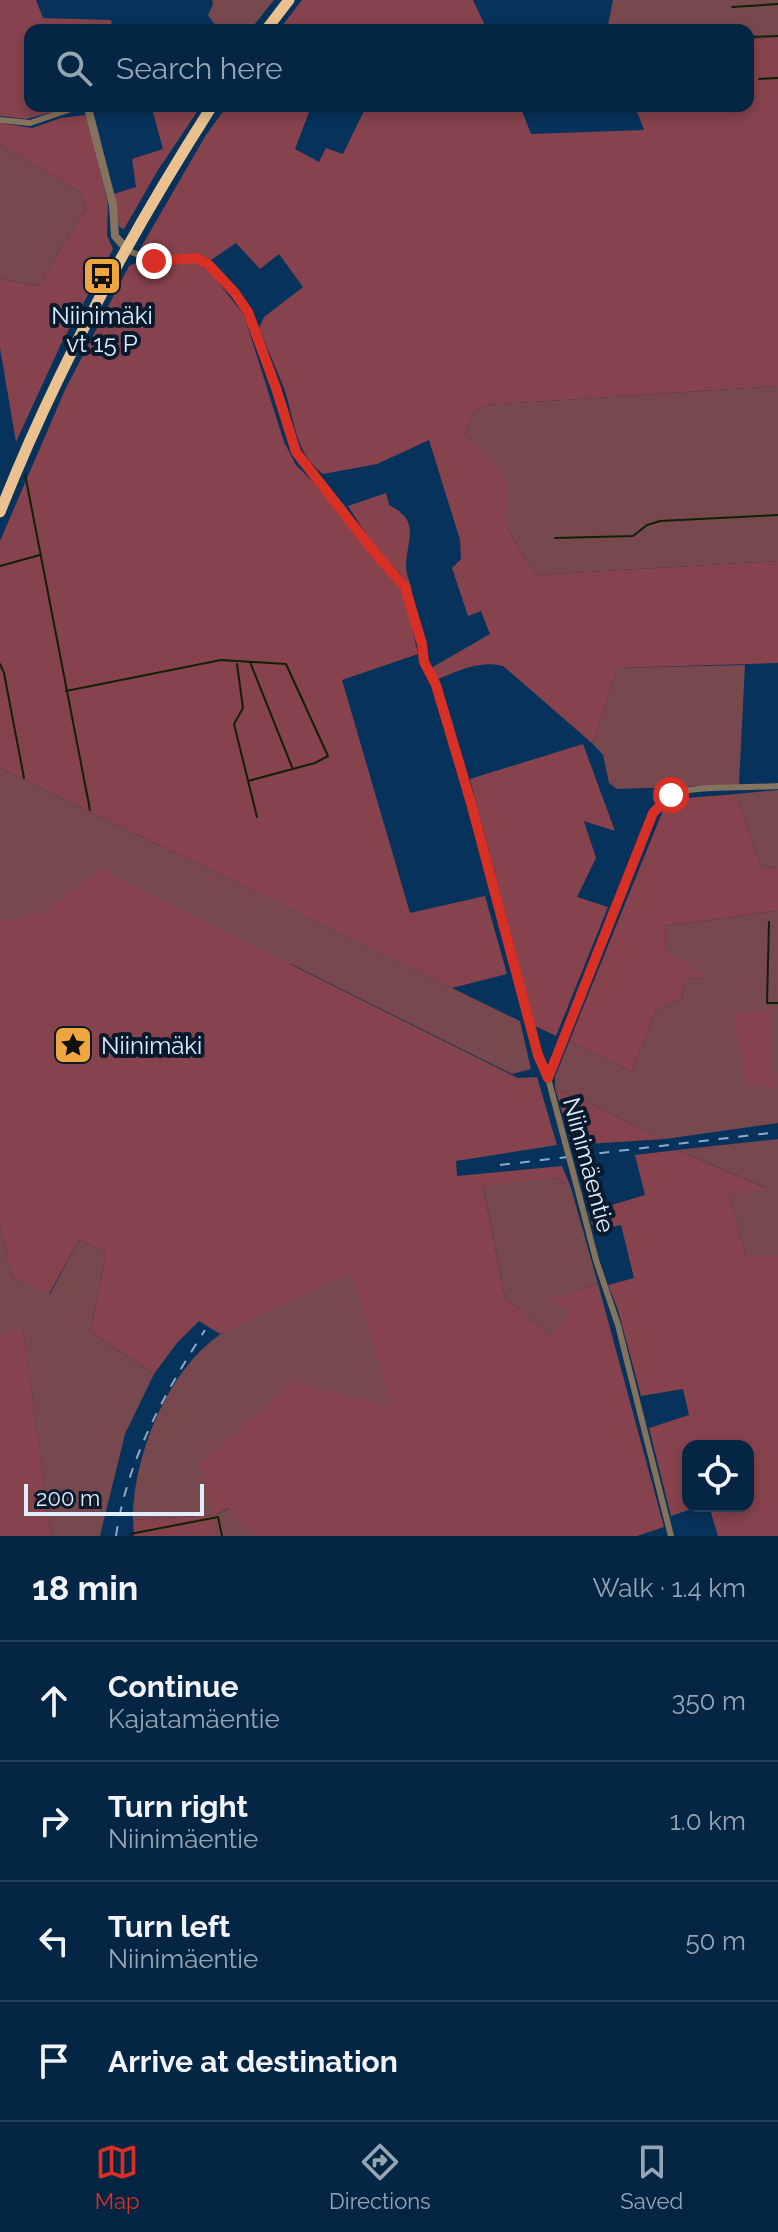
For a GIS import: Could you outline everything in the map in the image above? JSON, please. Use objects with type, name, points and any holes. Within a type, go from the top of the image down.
[{"type":"highway","points":[[271,24],[289,0]]},
{"type":"highway","points":[[0,512],[49,397],[124,248],[208,112]]},
{"type":"street","points":[[0,120],[30,123],[62,112]]},
{"type":"street","points":[[89,112],[113,205],[115,236],[124,248]]},
{"type":"street","name":"Niinimäentie","points":[[124,248],[154,261],[196,258],[208,264],[235,293],[248,312],[296,452],[405,587],[422,644],[424,662],[436,685],[471,803],[538,1055],[548,1078],[618,1325],[671,1536]]},
{"type":"street","points":[[548,1078],[653,813],[660,804],[671,795],[686,790],[778,786]]},
{"type":"shaded area","points":[[0,0],[36,0],[43,18],[111,20],[112,24],[24,24],[24,112],[53,112],[26,119],[0,116]]},
{"type":"shaded area","points":[[212,0],[274,0],[255,24],[214,24],[208,15]]},
{"type":"shaded area","points":[[302,0],[473,0],[484,24],[284,24]]},
{"type":"shaded area","points":[[613,0],[778,0],[778,37],[754,39],[754,24],[608,24]]},
{"type":"shaded area","points":[[778,37],[778,386],[486,405],[475,412],[465,432],[505,477],[507,528],[535,575],[778,561],[778,663],[618,668],[593,744],[503,666],[477,665],[436,680],[431,668],[490,634],[481,611],[468,616],[452,568],[461,559],[460,540],[429,440],[377,464],[323,474],[313,465],[301,446],[284,388],[259,328],[264,317],[303,287],[279,254],[260,269],[236,243],[211,260],[195,253],[157,257],[140,249],[223,112],[309,112],[295,149],[319,162],[326,148],[343,154],[364,112],[522,112],[531,134],[644,130],[637,112],[754,112],[754,39]]},
{"type":"shaded area","points":[[153,112],[197,112],[124,229],[119,227],[114,194],[136,187],[132,159],[163,149]]},
{"type":"shaded area","points":[[85,115],[108,204],[107,235],[113,249],[61,344],[16,442],[0,348],[0,279],[38,286],[86,208],[81,193],[0,145],[0,123],[32,128],[61,118]]},
{"type":"shaded area","points":[[0,145],[81,193],[86,208],[38,286],[0,279]]},
{"type":"shaded area","points":[[138,262],[196,262],[210,272],[244,315],[284,442],[296,465],[331,500],[396,581],[406,600],[418,654],[342,680],[410,913],[485,896],[507,974],[452,988],[0,768],[0,541],[65,390],[129,266]]},
{"type":"shaded area","points":[[778,386],[778,561],[535,575],[507,528],[504,477],[465,432],[475,412],[486,405]]},
{"type":"shaded area","points":[[386,493],[389,505],[399,511],[409,524],[406,569],[413,591],[378,552],[348,506]]},
{"type":"shaded area","points":[[745,665],[739,785],[617,789],[609,783],[603,755],[593,744],[618,668]]},
{"type":"shaded area","points":[[583,744],[615,831],[584,821],[596,858],[577,897],[608,907],[556,1036],[535,1026],[470,779]]},
{"type":"shaded area","points":[[0,768],[520,1021],[531,1069],[512,1074],[291,964],[0,1022]]},
{"type":"shaded area","points":[[778,790],[778,868],[761,867],[736,794]]},
{"type":"shaded area","points":[[736,794],[761,867],[778,868],[778,911],[665,926],[666,950],[709,978],[684,979],[682,999],[656,1010],[632,1072],[569,1042],[664,808],[674,799]]},
{"type":"shaded area","points":[[100,869],[518,1078],[537,1077],[557,1145],[456,1161],[457,1176],[562,1166],[571,1188],[558,1178],[483,1186],[505,1297],[551,1337],[569,1314],[550,1298],[598,1284],[664,1527],[637,1536],[254,1536],[229,1508],[214,1515],[217,1536],[134,1536],[133,1520],[213,1515],[199,1465],[292,1382],[392,1407],[351,1273],[220,1334],[199,1321],[176,1344],[154,1374],[90,1332],[106,1252],[79,1240],[49,1294],[12,1278],[0,1226],[0,922],[43,912]]},
{"type":"shaded area","points":[[778,911],[778,1123],[665,1139],[555,1088],[555,1077],[569,1042],[632,1072],[656,1010],[682,999],[684,979],[708,978],[666,950],[665,926]]},
{"type":"shaded area","points":[[770,1011],[773,1089],[747,1084],[733,1012]]},
{"type":"shaded area","points":[[555,1088],[665,1139],[572,1145]]},
{"type":"shaded area","points":[[778,1139],[778,1256],[746,1256],[729,1195],[767,1188],[677,1150]]},
{"type":"shaded area","points":[[677,1150],[769,1189],[729,1195],[746,1256],[778,1256],[778,1536],[718,1536],[711,1512],[754,1512],[754,1440],[682,1440],[683,1512],[671,1516],[649,1428],[689,1415],[683,1389],[641,1396],[618,1310],[608,1285],[634,1278],[621,1225],[594,1231],[588,1212],[645,1195],[635,1155]]},
{"type":"shaded area","points":[[558,1178],[571,1188],[598,1284],[551,1298],[570,1314],[551,1337],[505,1297],[483,1185]]},
{"type":"shaded area","points":[[0,1226],[12,1278],[50,1294],[79,1240],[106,1252],[90,1332],[154,1374],[125,1434],[100,1536],[53,1536],[51,1532],[23,1330],[0,1334]]},
{"type":"shaded area","points":[[351,1272],[393,1408],[214,1515],[230,1508],[254,1536],[217,1536],[213,1515],[133,1520],[139,1470],[146,1444],[168,1394],[199,1352],[228,1330]]},
{"type":"shaded area","points":[[23,1329],[53,1536],[0,1536],[0,1334]]},
{"type":"waterway","points":[[732,7],[778,4]]},
{"type":"waterway","points":[[754,37],[778,36]]},
{"type":"waterway","points":[[759,79],[778,78]]},
{"type":"waterway","points":[[25,474],[90,810]]},
{"type":"waterway","points":[[555,538],[633,536],[647,525],[660,521],[778,515]]},
{"type":"waterway","points":[[0,566],[40,555]]},
{"type":"waterway","points":[[66,691],[221,660],[286,664],[328,756],[315,763],[248,781]]},
{"type":"waterway","points":[[250,662],[292,767]]},
{"type":"waterway","points":[[0,664],[24,778]]},
{"type":"waterway","points":[[237,664],[243,708],[234,724],[257,817]]},
{"type":"waterway","points":[[769,922],[767,1003],[778,1003]]},
{"type":"waterway","points":[[130,1534],[218,1517],[222,1536]]},
{"type":"railway","points":[[500,1165],[778,1132]]},
{"type":"railway","points":[[116,1536],[129,1481],[149,1428],[205,1330]]},
{"type":"place","name":"Niinimäki vt 15 P","points":[[102,276]]},
{"type":"place","name":"Niinimäki","points":[[73,1045]]},
{"type":"route","points":[[154,261],[196,258],[208,264],[235,293],[248,312],[276,388],[293,448],[302,463],[405,587],[422,644],[424,662],[436,685],[471,803],[538,1055],[548,1078],[653,813],[671,795]]}]
